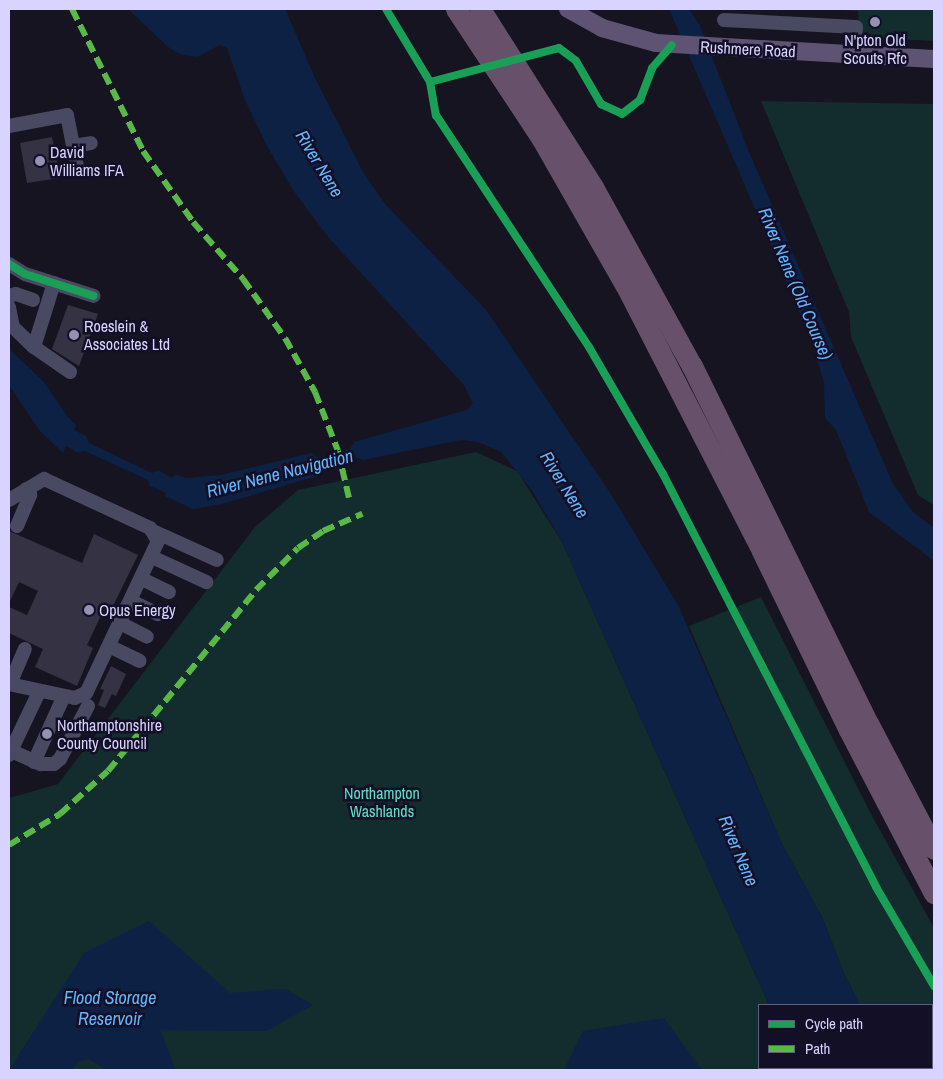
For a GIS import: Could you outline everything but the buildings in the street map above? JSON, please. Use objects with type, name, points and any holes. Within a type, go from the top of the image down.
[{"type":"highway","points":[[456,9],[542,140],[631,295],[757,542],[849,730],[934,893]]},
{"type":"highway","points":[[480,9],[593,187],[692,366],[868,723],[934,849]]},
{"type":"main road","name":"Rushmere Road","points":[[568,9],[623,35],[680,46],[934,59]]},
{"type":"street","points":[[724,20],[856,28],[854,54]]},
{"type":"street","points":[[9,126],[67,115],[77,166]]},
{"type":"street","points":[[73,146],[91,143]]},
{"type":"street","points":[[9,264],[54,284],[78,289],[94,296]]},
{"type":"street","points":[[34,347],[54,284]]},
{"type":"street","points":[[9,296],[16,294],[33,300]]},
{"type":"street","points":[[9,307],[12,327],[34,347],[70,372]]},
{"type":"street","points":[[9,500],[44,479],[216,560]]},
{"type":"street","points":[[17,526],[30,495],[26,489]]},
{"type":"street","points":[[25,649],[10,686],[75,698],[86,693],[152,557],[158,541],[153,531]]},
{"type":"street","points":[[152,557],[206,582]]},
{"type":"street","points":[[142,579],[169,592]]},
{"type":"street","points":[[131,601],[158,614]]},
{"type":"street","points":[[120,623],[147,637]]},
{"type":"street","points":[[109,646],[140,661]]},
{"type":"street","points":[[39,692],[10,752],[34,762],[48,765],[60,759],[88,706]]},
{"type":"street","points":[[34,762],[64,696]]},
{"type":"green space","points":[[826,9],[934,9],[934,41],[860,37],[858,11]]},
{"type":"green space","points":[[761,101],[934,104],[934,505],[918,495],[851,337],[849,312]]},
{"type":"green space","name":"Northampton Washlands","points":[[476,452],[517,471],[562,542],[769,1004],[758,1004],[758,1069],[798,1070],[9,1070],[9,798],[58,784],[255,527],[298,490]]},
{"type":"green space","points":[[761,597],[870,812],[934,928],[934,1070],[894,1070],[933,1069],[933,1004],[859,1004],[844,974],[823,919],[781,842],[689,626]]},
{"type":"water","points":[[128,9],[285,9],[315,78],[364,174],[386,205],[486,310],[609,491],[678,605],[781,842],[823,919],[844,974],[859,1004],[769,1004],[562,542],[531,489],[501,452],[478,442],[461,440],[363,460],[353,456],[324,465],[317,476],[222,504],[193,509],[165,496],[166,493],[150,486],[148,480],[85,451],[78,453],[66,446],[63,453],[39,430],[9,385],[9,349],[44,382],[67,416],[76,425],[74,430],[86,436],[89,443],[152,473],[158,470],[172,478],[175,474],[186,478],[221,475],[311,453],[318,458],[350,449],[354,442],[467,410],[473,403],[464,385],[328,237],[293,190],[267,146],[245,100],[227,48],[220,45],[197,57],[182,55],[168,47]]},
{"type":"water","name":"River Nene (Old Course)","points":[[669,9],[689,9],[700,26],[749,152],[893,484],[912,511],[934,528],[934,561],[869,512],[836,430],[825,418],[824,382],[810,337]]},
{"type":"water","name":"Flood Storage Reservoir","points":[[149,921],[230,993],[286,989],[313,1005],[266,1031],[160,1030],[176,1070],[106,1070],[89,1059],[80,1061],[71,1070],[9,1070],[84,953]]},
{"type":"water","points":[[664,1018],[702,1070],[564,1070],[583,1031]]},
{"type":"water","points":[[798,1069],[894,1070],[798,1070]]},
{"type":"marked path","points":[[72,9],[143,151],[193,222],[243,279],[285,338],[315,392],[338,451],[349,498]]},
{"type":"marked path","points":[[9,845],[60,814],[108,771],[256,590],[298,548],[323,531],[362,514]]},
{"type":"cycle path","points":[[386,9],[430,82],[436,115],[589,347],[663,474],[876,887],[934,986]]},
{"type":"cycle path","points":[[430,82],[559,48],[576,61],[601,104],[622,114],[640,100],[652,68],[672,45]]},
{"type":"cycle path","points":[[9,264],[25,274],[94,296]]},
{"type":"place","name":"N'pton Old Scouts Rfc","points":[[875,22]]},
{"type":"place","name":"David Williams IFA","points":[[40,161]]},
{"type":"place","name":"Roeslein & Associates Ltd","points":[[74,335]]},
{"type":"place","name":"Opus Energy","points":[[89,610]]},
{"type":"place","name":"Northamptonshire County Council","points":[[47,734]]},
{"type":"water label","name":"River Nene","points":[[319,164]]},
{"type":"water label","name":"River Nene Navigation","points":[[280,474]]},
{"type":"water label","name":"River Nene","points":[[564,485]]},
{"type":"water label","name":"River Nene","points":[[738,851]]}]
